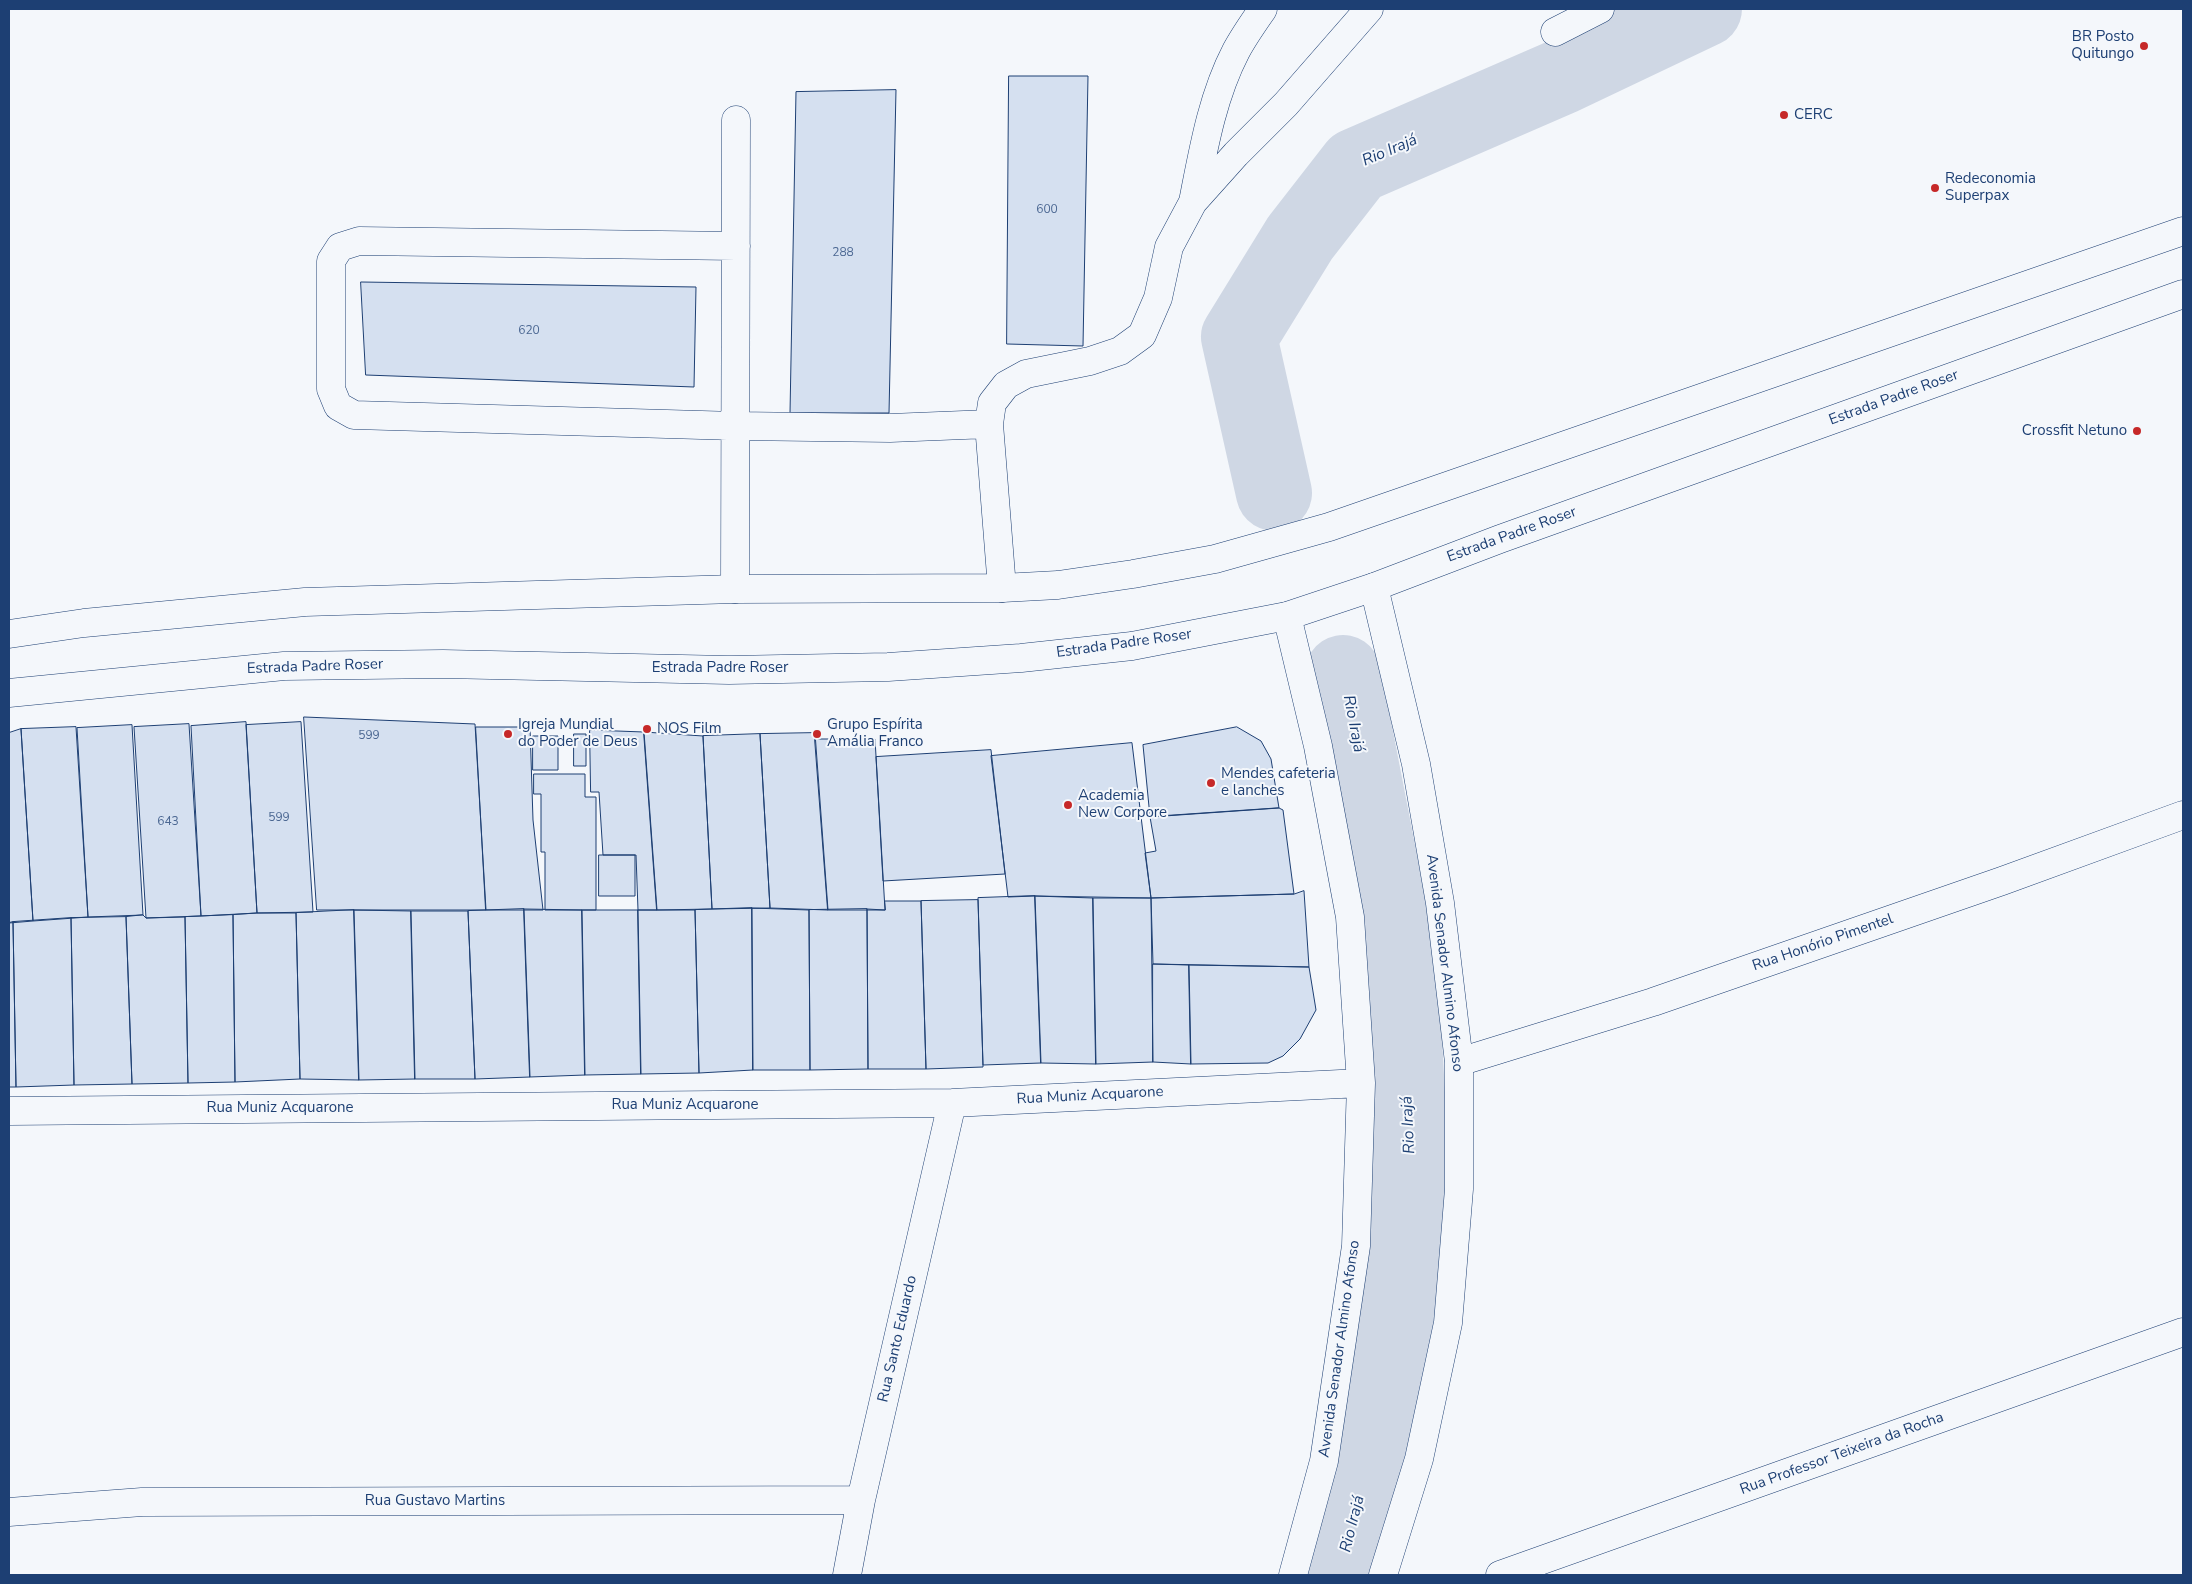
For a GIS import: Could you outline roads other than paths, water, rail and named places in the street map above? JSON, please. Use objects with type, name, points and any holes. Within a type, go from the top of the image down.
[{"type":"street","points":[[1193,202],[1203,150],[1216,99],[1236,50],[1263,9]]},
{"type":"street","points":[[1002,588],[989,424],[992,402],[1006,385],[1026,374],[1090,361],[1120,351],[1142,335],[1158,298],[1169,247],[1193,202],[1236,154],[1286,104],[1369,9]]},
{"type":"street","points":[[1555,32],[1600,9]]},
{"type":"street","points":[[735,589],[736,120]]},
{"type":"street","points":[[9,634],[84,623],[305,602],[735,589],[1002,588],[1058,585],[1215,559],[1329,527],[2183,231]]},
{"type":"street","points":[[736,246],[359,241],[340,247],[331,262],[331,389],[338,406],[354,415],[736,426],[890,428],[989,424]]},
{"type":"street","name":"Estrada Padre Roser","points":[[9,693],[284,666],[471,665],[729,670],[888,667],[1021,658],[1132,646],[1286,616],[1374,587],[1509,536],[2183,294]]},
{"type":"street","name":"Avenida Senador Almino Afonso","points":[[1374,587],[1416,764],[1440,903],[1459,1062],[1459,1189],[1448,1323],[1419,1459],[1383,1575]]},
{"type":"street","name":"Avenida Senador Almino Afonso","points":[[1286,616],[1318,746],[1350,917],[1361,1083],[1356,1246],[1324,1461],[1293,1575]]},
{"type":"street","name":"Rua Honório Pimentel","points":[[1459,1062],[1653,1002],[2002,881],[2183,815]]},
{"type":"street","name":"Rua Muniz Acquarone","points":[[9,1110],[952,1103],[1361,1083]]},
{"type":"street","name":"Rua Santo Eduardo","points":[[847,1575],[861,1500],[952,1103]]},
{"type":"street","name":"Rua Professor Teixeira da Rocha","points":[[1500,1575],[2183,1332]]},
{"type":"street","name":"Rua Gustavo Martins","points":[[9,1512],[142,1502],[861,1500]]},
{"type":"waterway","name":"Rio Irajá","points":[[1274,493],[1239,337],[1300,238],[1356,166],[1561,77],[1704,9]]},
{"type":"waterway","name":"Rio Irajá","points":[[1340,1575],[1356,1519],[1400,1298],[1411,1166],[1400,967],[1343,673]]},
{"type":"place","name":"BR Posto Quitungo","points":[[2144,46]]},
{"type":"place","name":"CERC","points":[[1784,115]]},
{"type":"place","name":"Redeconomia Superpax","points":[[1935,188]]},
{"type":"place","name":"Crossfit Netuno","points":[[2137,431]]},
{"type":"place","name":"NOS Film","points":[[647,729]]},
{"type":"place","name":"Igreja Mundial do Poder de Deus","points":[[508,734]]},
{"type":"place","name":"Grupo Espírita Amália Franco","points":[[817,734]]},
{"type":"place","name":"Mendes cafeteria e lanches","points":[[1211,783]]},
{"type":"place","name":"Academia New Corpore","points":[[1068,805]]}]
